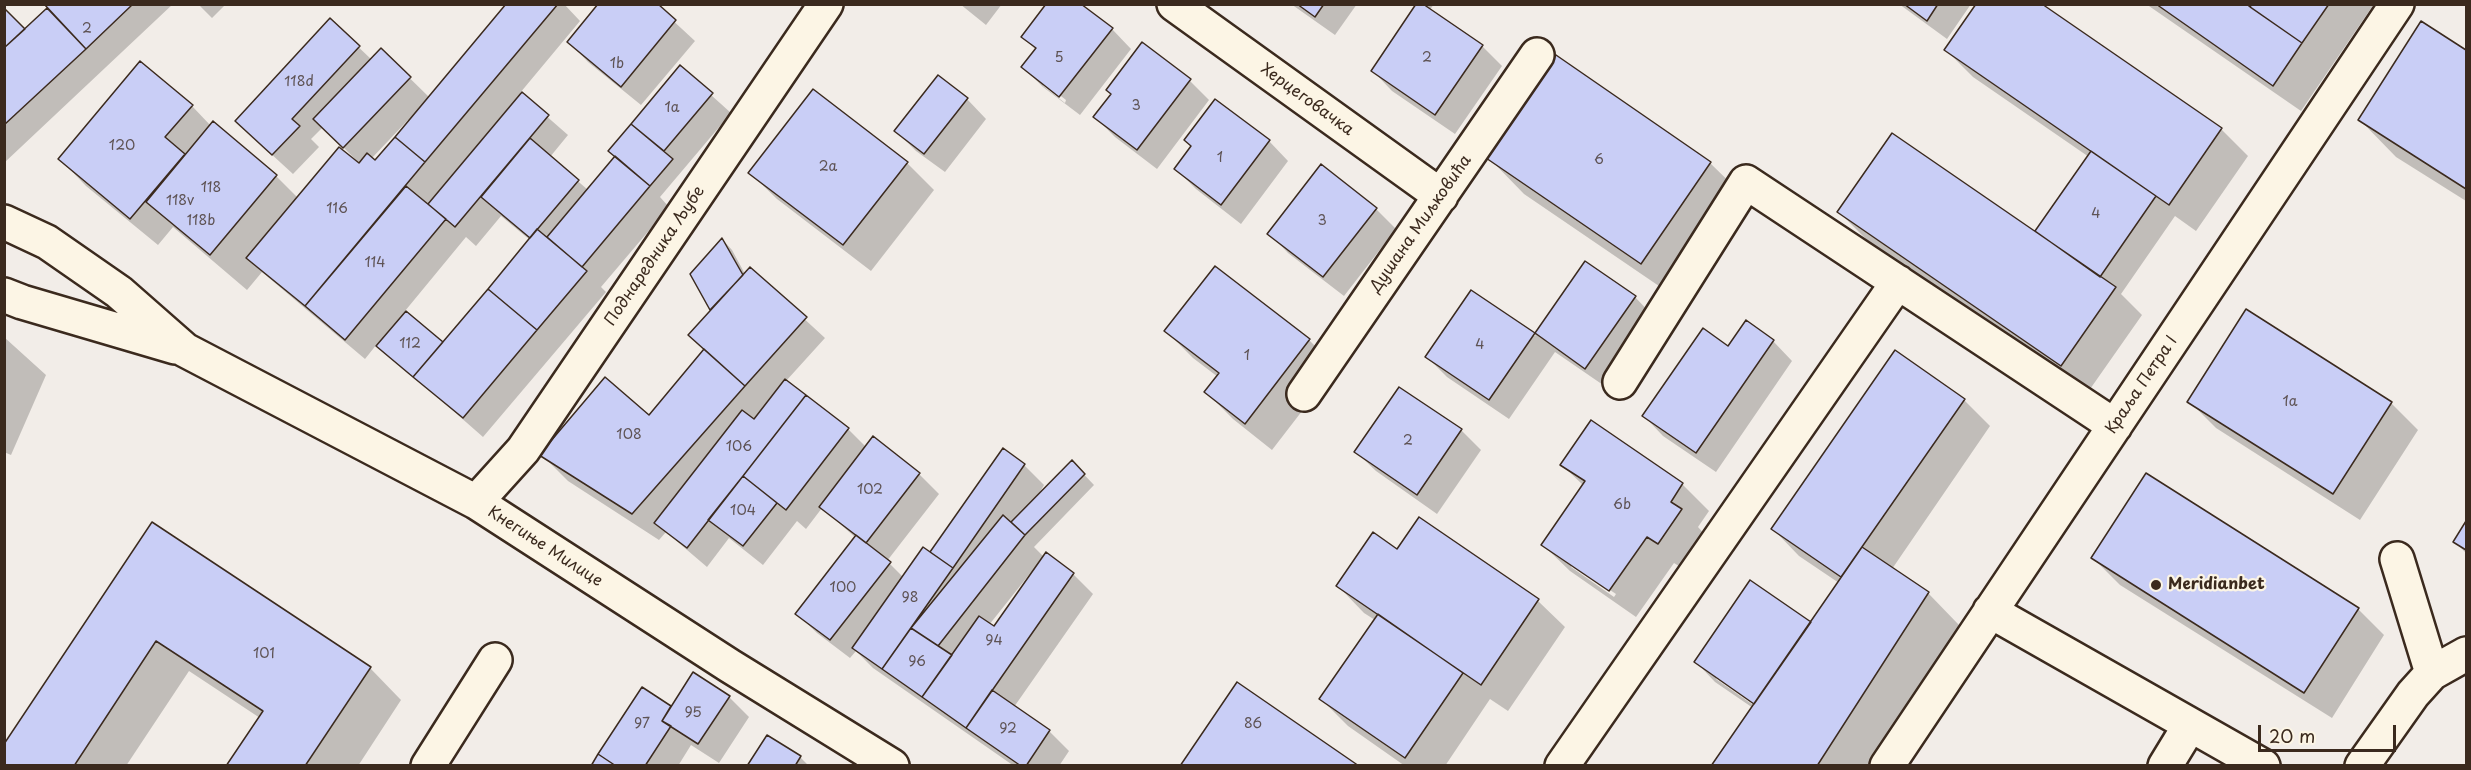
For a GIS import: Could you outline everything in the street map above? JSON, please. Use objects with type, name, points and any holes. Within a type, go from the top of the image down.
[{"type":"street","name":"Поднаредника Љубе","points":[[476,502],[523,450],[826,4]]},
{"type":"street","name":"Херцеговачка","points":[[1174,4],[1441,196]]},
{"type":"street","name":"Краља Петра I","points":[[1887,765],[2397,4]]},
{"type":"street","name":"Душана Миљковића","points":[[1304,394],[1537,55]]},
{"type":"street","points":[[1620,382],[1746,182],[2115,426]]},
{"type":"street","points":[[4,222],[47,242],[119,292],[184,350]]},
{"type":"street","points":[[1563,765],[1898,282]]},
{"type":"street","points":[[4,295],[184,350]]},
{"type":"street","name":"Кнегиње Милице","points":[[184,350],[476,502],[730,666],[892,765]]},
{"type":"street","points":[[2397,559],[2432,673]]},
{"type":"street","points":[[1990,611],[2263,765]]},
{"type":"street","points":[[2362,765],[2413,694],[2432,673],[2466,654]]},
{"type":"street","points":[[428,765],[495,660]]},
{"type":"street","points":[[2165,765],[2190,725]]},
{"type":"building","points":[[44,4],[133,4],[86,49]]},
{"type":"building","points":[[506,4],[558,4],[425,162],[395,137]]},
{"type":"building","points":[[598,4],[658,4],[676,20],[621,87],[567,42]]},
{"type":"building","points":[[1046,4],[1081,4],[1113,28],[1059,97],[1021,67],[1036,48],[1021,37]]},
{"type":"building","points":[[1297,4],[1324,4],[1315,17]]},
{"type":"building","points":[[1416,4],[1423,4],[1483,45],[1435,115],[1371,71]]},
{"type":"building","points":[[1904,4],[1938,4],[1927,21]]},
{"type":"building","points":[[1976,4],[2042,4],[2222,128],[2169,205],[1944,50]]},
{"type":"building","points":[[2156,4],[2246,4],[2302,43],[2273,86]]},
{"type":"building","points":[[2252,4],[2329,4],[2302,43],[2250,7]]},
{"type":"building","points":[[4,8],[25,29],[4,48]]},
{"type":"building","points":[[47,8],[86,49],[4,125],[4,48]]},
{"type":"building","points":[[330,18],[360,46],[292,119],[300,126],[272,155],[235,121]]},
{"type":"building","points":[[2421,21],[2466,50],[2466,189],[2358,120]]},
{"type":"building","points":[[1142,42],[1191,79],[1137,150],[1093,117],[1111,94],[1106,90]]},
{"type":"building","points":[[381,48],[411,77],[343,148],[313,119]]},
{"type":"building","points":[[1556,55],[1711,162],[1641,264],[1486,158]]},
{"type":"building","points":[[140,61],[193,105],[165,137],[185,154],[130,219],[58,159]]},
{"type":"building","points":[[680,65],[713,93],[664,151],[631,124]]},
{"type":"building","points":[[938,75],[968,98],[924,154],[894,131]]},
{"type":"building","points":[[813,89],[908,162],[843,245],[748,173]]},
{"type":"building","points":[[522,92],[549,115],[455,227],[428,204]]},
{"type":"building","points":[[1215,99],[1270,140],[1221,205],[1174,169],[1191,146],[1184,140]]},
{"type":"building","points":[[213,121],[277,175],[210,255],[146,202]]},
{"type":"building","points":[[631,124],[673,159],[650,186],[608,151]]},
{"type":"building","points":[[1892,133],[2116,287],[2061,366],[1837,212]]},
{"type":"building","points":[[395,137],[425,162],[305,306],[246,258],[339,147],[359,163],[367,153],[375,160]]},
{"type":"building","points":[[530,138],[579,180],[530,238],[481,197]]},
{"type":"building","points":[[2091,151],[2156,196],[2100,277],[2035,231]]},
{"type":"building","points":[[615,156],[650,186],[582,267],[547,237]]},
{"type":"building","points":[[1321,164],[1377,208],[1323,277],[1267,234]]},
{"type":"building","points":[[406,186],[446,219],[345,340],[305,306]]},
{"type":"building","points":[[537,229],[587,271],[537,330],[488,289]]},
{"type":"building","points":[[722,238],[743,275],[710,310],[690,274]]},
{"type":"building","points":[[1585,261],[1636,296],[1585,369],[1535,333]]},
{"type":"building","points":[[1215,266],[1310,339],[1245,424],[1204,392],[1219,373],[1164,331]]},
{"type":"building","points":[[750,267],[807,317],[745,386],[688,335]]},
{"type":"building","points":[[488,289],[537,330],[463,418],[413,377]]},
{"type":"building","points":[[1471,290],[1535,333],[1489,400],[1425,357]]},
{"type":"building","points":[[2246,309],[2392,402],[2333,494],[2187,402]]},
{"type":"building","points":[[406,311],[443,342],[413,377],[376,346]]},
{"type":"building","points":[[1746,320],[1774,340],[1696,453],[1642,416],[1703,328],[1728,346]]},
{"type":"building","points":[[704,349],[745,386],[632,514],[539,455],[605,377],[649,415]]},
{"type":"building","points":[[1895,350],[1965,399],[1841,577],[1771,529]]},
{"type":"building","points":[[785,379],[806,395],[687,548],[654,523],[742,410],[754,419]]},
{"type":"building","points":[[1399,387],[1462,429],[1417,495],[1354,452]]},
{"type":"building","points":[[806,395],[849,428],[786,510],[743,476]]},
{"type":"building","points":[[1591,420],[1683,483],[1671,502],[1682,509],[1658,544],[1647,537],[1609,591],[1541,545],[1585,481],[1560,465]]},
{"type":"building","points":[[873,436],[920,473],[866,543],[819,507]]},
{"type":"building","points":[[1003,448],[1025,464],[953,568],[930,552]]},
{"type":"building","points":[[1072,460],[1085,474],[1025,535],[1011,522]]},
{"type":"building","points":[[2146,473],[2359,608],[2304,693],[2091,558]]},
{"type":"building","points":[[743,476],[777,503],[743,546],[708,520]]},
{"type":"building","points":[[1003,515],[1025,535],[938,646],[911,628]]},
{"type":"building","points":[[1419,517],[1539,599],[1481,685],[1336,586],[1373,532],[1397,549]]},
{"type":"building","points":[[2466,521],[2466,550],[2453,542]]},
{"type":"building","points":[[152,522],[371,667],[305,766],[226,766],[263,711],[156,641],[74,766],[4,766],[4,744]]},
{"type":"building","points":[[856,535],[891,562],[830,640],[795,614]]},
{"type":"building","points":[[923,547],[953,568],[882,669],[852,648]]},
{"type":"building","points":[[1862,547],[1929,592],[1817,766],[1711,766]]},
{"type":"building","points":[[1046,552],[1074,573],[966,728],[922,697],[979,616],[994,626]]},
{"type":"building","points":[[1750,580],[1811,622],[1754,704],[1694,662]]},
{"type":"building","points":[[1378,614],[1463,673],[1405,758],[1319,699]]},
{"type":"building","points":[[911,628],[952,655],[922,697],[882,669]]},
{"type":"building","points":[[693,672],[730,696],[698,744],[662,721]]},
{"type":"building","points":[[1237,682],[1359,766],[1180,766]]},
{"type":"building","points":[[642,687],[671,706],[662,721],[671,726],[645,766],[616,766],[598,754]]},
{"type":"building","points":[[992,690],[1050,730],[1026,766],[1021,766],[966,728]]},
{"type":"building","points":[[767,735],[801,756],[795,766],[747,766]]},
{"type":"building","points":[[598,754],[616,766],[591,766]]},
{"type":"place","name":"Meridianbet","points":[[2156,585]]}]
